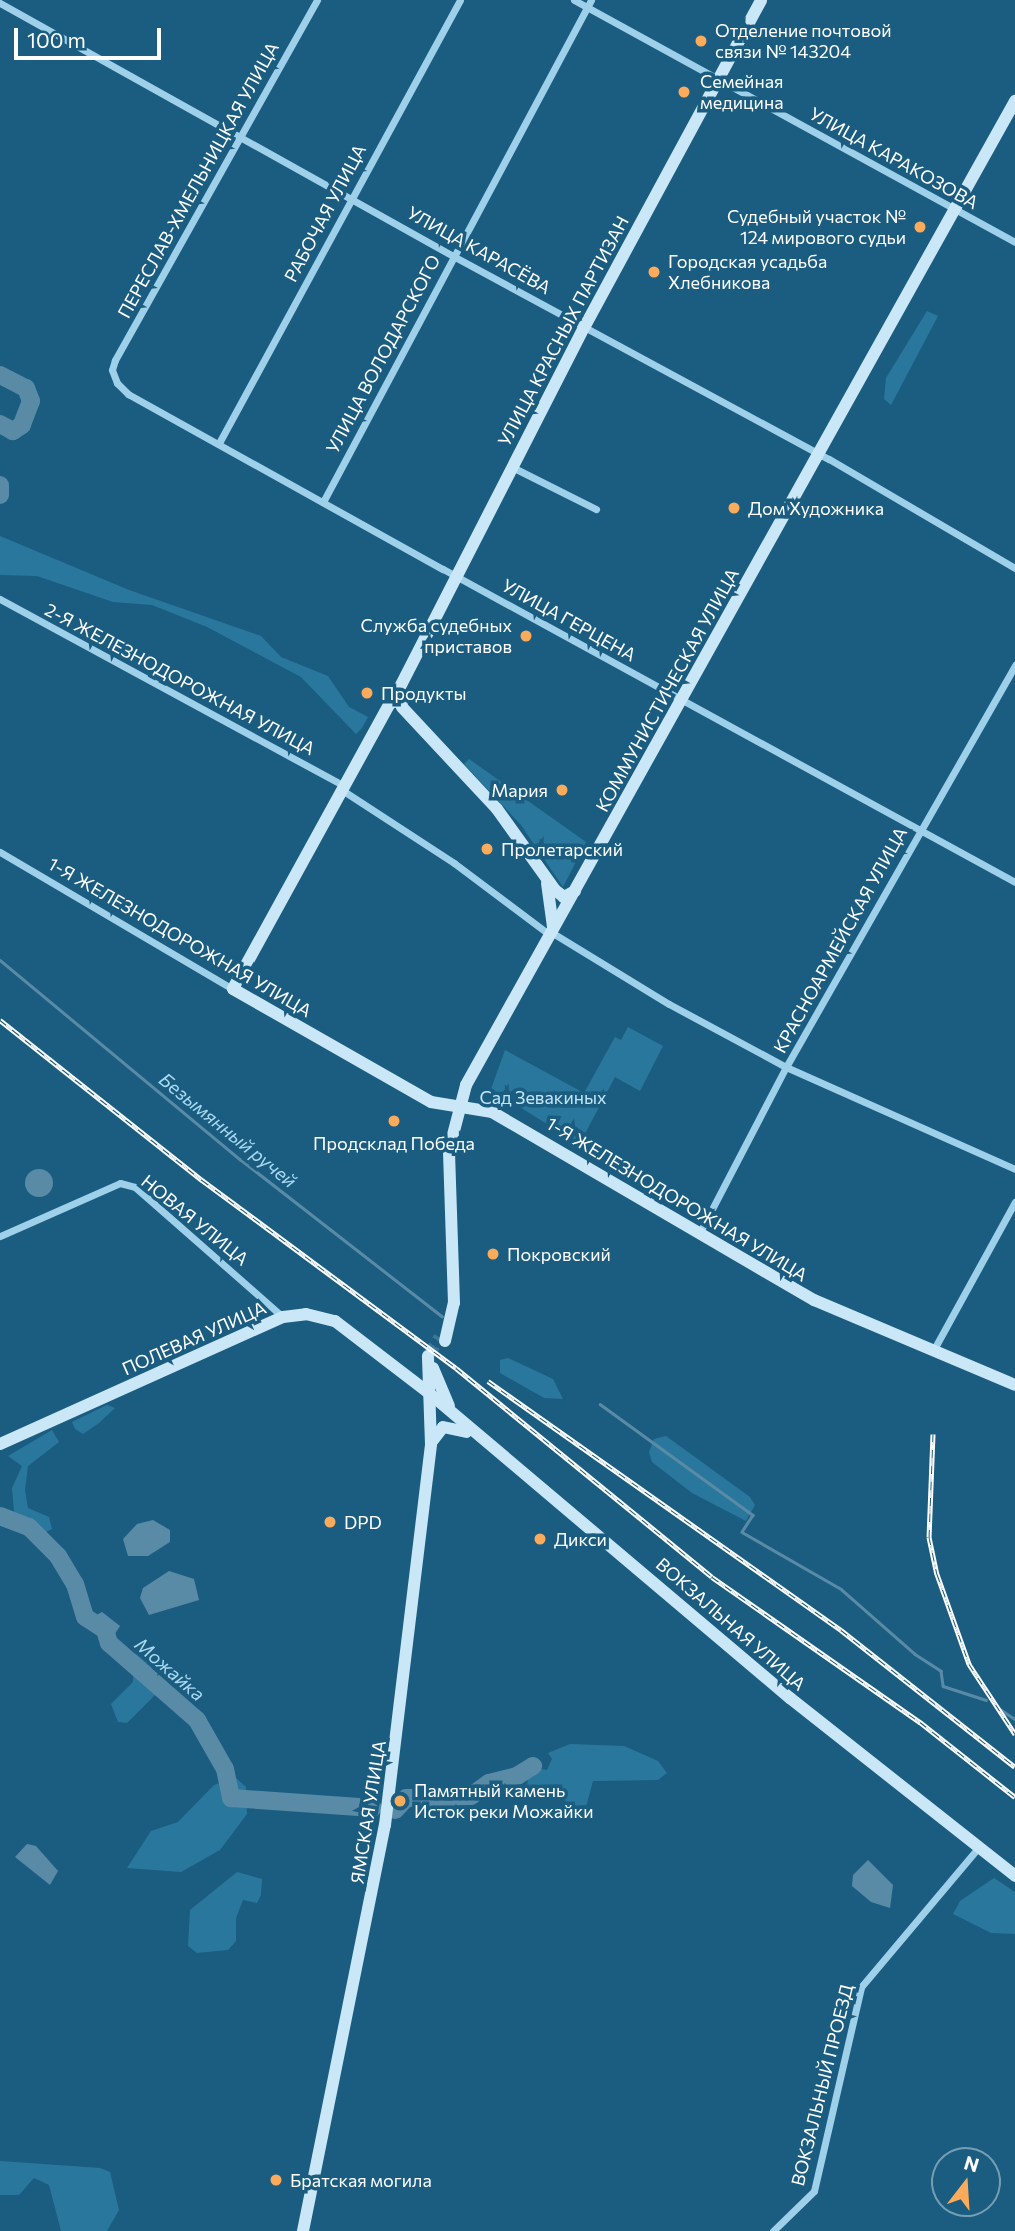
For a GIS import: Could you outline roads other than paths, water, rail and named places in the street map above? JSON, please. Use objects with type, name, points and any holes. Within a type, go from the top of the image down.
[{"type":"main road","name":"УЛИЦА КРАСНЫХ ПАРТИЗАН","points":[[394,702],[401,682],[454,575],[584,326],[761,0]]},
{"type":"main road","name":"КОММУНИСТИЧЕСКАЯ УЛИЦА","points":[[443,1339],[452,1322],[448,1180],[451,1135],[466,1085],[1015,101]]},
{"type":"main road","points":[[233,989],[343,788],[394,702],[502,815],[562,897],[575,890]]},
{"type":"main road","points":[[545,876],[551,931]]},
{"type":"main road","name":"1-Я ЖЕЛЕЗНОДОРОЖНАЯ УЛИЦА","points":[[233,989],[425,1099],[490,1111],[814,1300],[1015,1385]]},
{"type":"main road","name":"ПОЛЕВАЯ УЛИЦА","points":[[0,1444],[283,1317],[306,1314],[332,1320],[429,1393]]},
{"type":"main road","points":[[392,1363],[409,1366],[433,1361],[454,1416]]},
{"type":"main road","name":"ЯМСКАЯ УЛИЦА","points":[[303,2231],[385,1825],[431,1444],[429,1393],[433,1361]]},
{"type":"main road","name":"ВОКЗАЛЬНАЯ УЛИЦА","points":[[429,1393],[483,1443],[647,1574],[790,1698],[1015,1876]]},
{"type":"main road","points":[[431,1444],[439,1429],[448,1426],[483,1443]]},
{"type":"street","name":"ПЕРЕСЛАВ-ХМЕЛЬНИЦКАЯ УЛИЦА","points":[[114,377],[115,360],[317,0]]},
{"type":"street","name":"РАБОЧАЯ УЛИЦА","points":[[219,443],[460,0]]},
{"type":"street","name":"УЛИЦА КАРАКОЗОВА","points":[[574,0],[589,4],[717,79],[1015,242]]},
{"type":"street","name":"УЛИЦА КАРАСЁВА","points":[[0,2],[351,196],[453,256],[819,454],[1015,568]]},
{"type":"street","name":"УЛИЦА ВОЛОДАРСКОГО","points":[[323,502],[589,4]]},
{"type":"street","name":"УЛИЦА ГЕРЦЕНА","points":[[114,377],[128,394],[1015,882]]},
{"type":"street","points":[[511,466],[596,509]]},
{"type":"street","name":"2-Я ЖЕЛЕЗНОДОРОЖНАЯ УЛИЦА","points":[[0,599],[343,788],[551,931],[669,1004],[786,1067],[1015,1169]]},
{"type":"street","name":"КРАСНОАРМЕЙСКАЯ УЛИЦА","points":[[699,1234],[786,1067],[1015,665]]},
{"type":"street","name":"1-Я ЖЕЛЕЗНОДОРОЖНАЯ УЛИЦА","points":[[0,852],[233,989]]},
{"type":"street","name":"НОВАЯ УЛИЦА","points":[[0,1236],[120,1183],[135,1187],[283,1317]]},
{"type":"street","points":[[933,1351],[1015,1202]]},
{"type":"street","name":"ВОКЗАЛЬНЫЙ ПРОЕЗД","points":[[773,2231],[814,2191],[861,1987],[979,1847]]},
{"type":"waterway","name":"Можайка","points":[[0,375],[26,388],[31,401],[22,425],[13,431],[0,424]]},
{"type":"waterway","name":"Можайка","points":[[0,485],[0,495]]},
{"type":"waterway","name":"Безымянный ручей","points":[[0,960],[240,1159],[442,1316]]},
{"type":"waterway","points":[[600,1404],[753,1515],[742,1532],[841,1589],[915,1654],[941,1671],[943,1686],[986,1700]]},
{"type":"waterway","name":"Можайка","points":[[0,1516],[29,1527],[58,1556],[75,1584],[85,1617],[105,1630],[109,1643],[197,1720],[225,1769],[231,1798],[373,1808]]},
{"type":"waterway","points":[[1000,1709],[1015,1719]]},
{"type":"waterway","name":"Можайка","points":[[395,1810],[406,1798],[471,1796],[489,1783],[517,1776],[533,1766]]},
{"type":"tunnel","points":[[428,1356],[440,1337]]},
{"type":"railway","points":[[0,1020],[202,1180],[456,1368],[712,1577],[920,1722],[1015,1797]]},
{"type":"railway","points":[[488,1381],[841,1630],[1015,1767]]},
{"type":"railway","points":[[933,1434],[929,1537],[937,1574],[969,1664],[1015,1734]]},
{"type":"place","name":"Отделение почтовой связи № 143204","points":[[701,41]]},
{"type":"place","name":"Семейная медицина","points":[[684,92]]},
{"type":"place","name":"Судебный участок № 124 мирового судьи","points":[[920,227]]},
{"type":"place","name":"Городская усадьба Хлебникова","points":[[654,272]]},
{"type":"place","name":"Дом Художника","points":[[734,508]]},
{"type":"place","name":"Служба судебных приставов","points":[[526,636]]},
{"type":"place","name":"Продукты","points":[[367,693]]},
{"type":"place","name":"Мария","points":[[562,790]]},
{"type":"place","name":"Пролетарский","points":[[487,849]]},
{"type":"place","name":"Продсклад Победа","points":[[394,1121]]},
{"type":"place","name":"Покровский","points":[[493,1254]]},
{"type":"place","name":"DPD","points":[[330,1522]]},
{"type":"place","name":"Дикси","points":[[540,1539]]},
{"type":"place","name":"Памятный камень Исток реки Можайки","points":[[400,1801]]},
{"type":"place","name":"Братская могила","points":[[276,2180]]},
{"type":"park label","name":"Сад Зевакиных","points":[[543,1097]]}]
